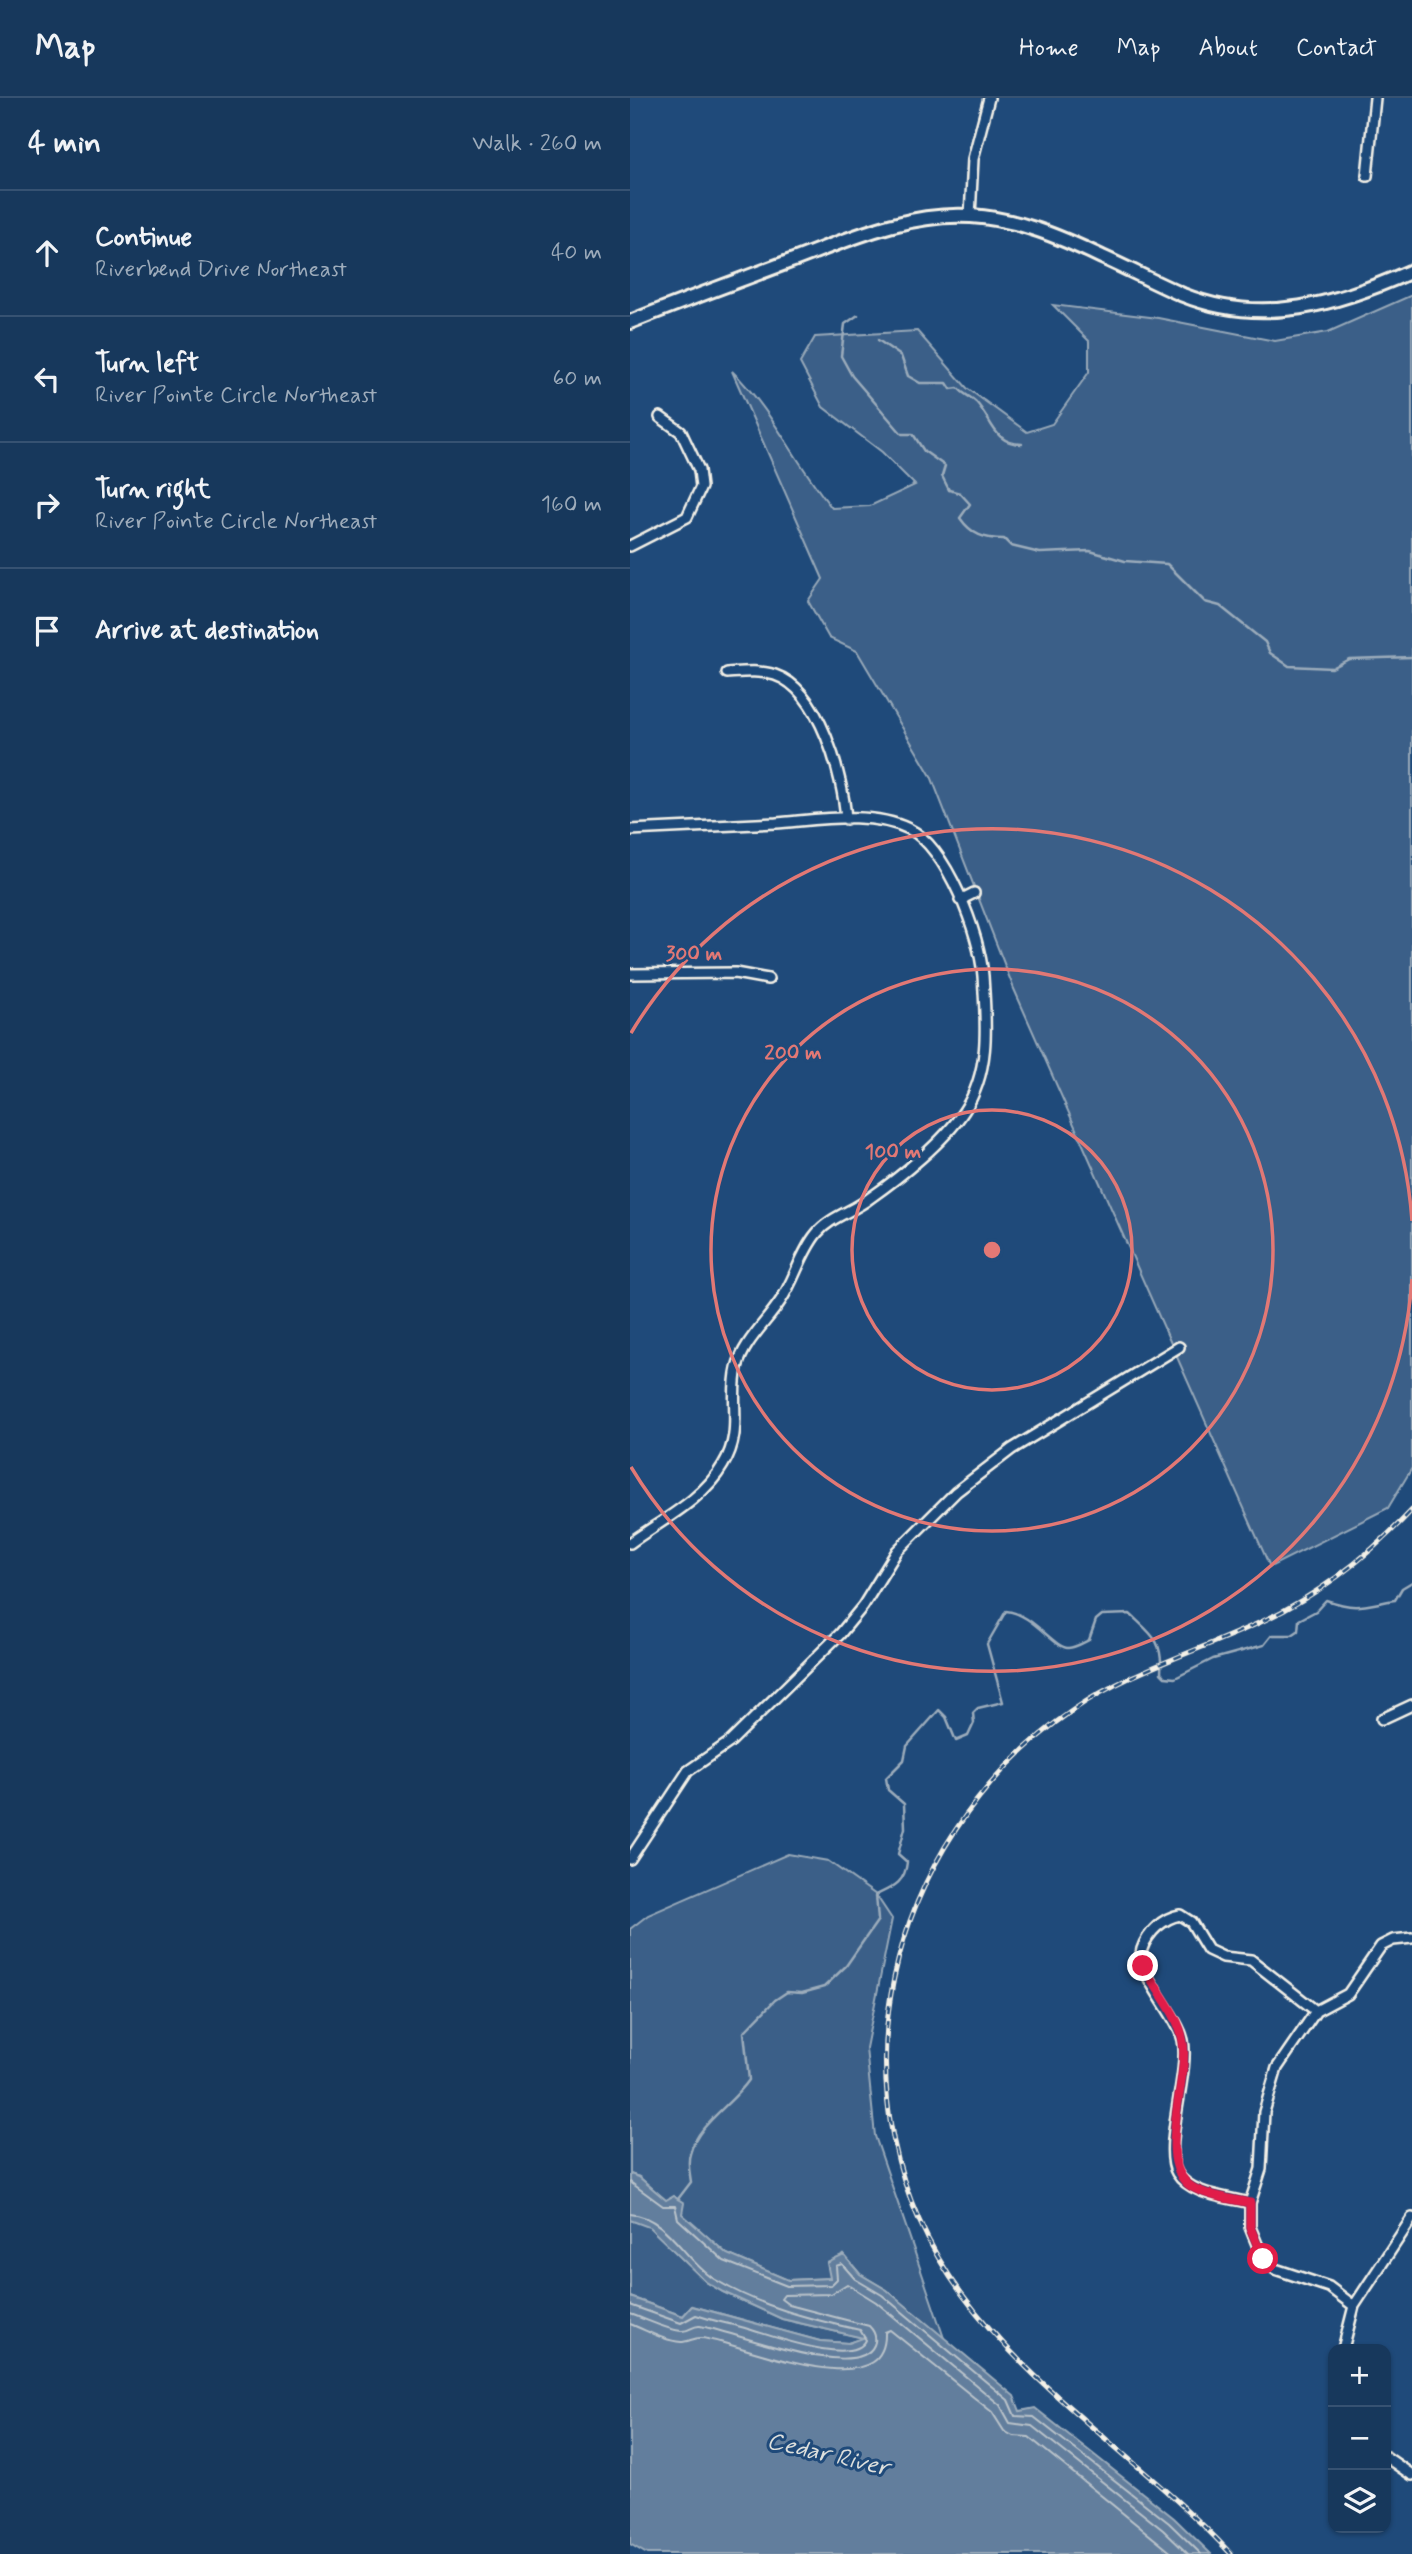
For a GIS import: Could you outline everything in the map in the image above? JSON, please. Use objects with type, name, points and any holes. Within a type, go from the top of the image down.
[{"type":"street","points":[[970,216],[974,159],[989,98]]},
{"type":"street","points":[[1367,176],[1374,98]]},
{"type":"street","points":[[630,322],[878,228],[914,220],[970,216],[1017,224],[1057,236],[1185,296],[1228,307],[1287,312],[1325,305],[1357,296],[1412,271]]},
{"type":"street","points":[[630,546],[687,517],[696,504],[701,487],[699,470],[681,432],[660,417]]},
{"type":"street","points":[[727,673],[760,671],[778,676],[793,684],[808,702],[839,768],[846,819]]},
{"type":"street","points":[[630,830],[846,819],[887,821],[911,830],[930,845],[944,865],[973,929],[982,963],[984,1062],[977,1089],[950,1130],[870,1198],[817,1232],[782,1300],[745,1348],[737,1369],[737,1421],[724,1464],[695,1497],[630,1543]]},
{"type":"street","points":[[960,900],[974,893]]},
{"type":"street","points":[[630,974],[735,973],[768,979]]},
{"type":"street","points":[[630,1859],[688,1771],[730,1742],[839,1634],[863,1606],[897,1550],[956,1492],[1012,1450],[1179,1347]]},
{"type":"street","points":[[1382,1719],[1412,1705]]},
{"type":"street","points":[[1250,2203],[1192,2188],[1177,2173],[1173,2150],[1184,2042],[1175,2020],[1143,1966],[1142,1951],[1153,1931],[1167,1917],[1180,1915],[1191,1922],[1208,1950],[1223,1957],[1251,1960],[1316,2011]]},
{"type":"street","points":[[1354,2306],[1329,2287],[1275,2269],[1263,2259],[1250,2227],[1250,2203],[1261,2169],[1264,2112],[1277,2068],[1316,2011],[1348,1994],[1381,1946],[1392,1940],[1412,1938]]},
{"type":"street","points":[[1344,2344],[1354,2306],[1412,2218]]},
{"type":"street","points":[[1391,2460],[1412,2475]]},
{"type":"shaded area","points":[[1412,295],[1412,1468],[1388,1508],[1270,1567],[1014,989],[931,776],[857,651],[829,638],[808,601],[823,579],[732,371],[760,403],[832,508],[870,506],[915,485],[882,452],[823,407],[800,363],[815,337],[917,331],[967,388],[1027,432],[1052,424],[1089,372],[1089,341],[1053,305],[1158,318],[1275,341],[1328,332]]},
{"type":"shaded area","points":[[788,1854],[828,1861],[876,1895],[892,1919],[866,2048],[875,2136],[945,2341],[887,2290],[860,2274],[844,2255],[830,2278],[788,2280],[727,2254],[639,2177],[630,2174],[630,1929],[648,1915]]},
{"type":"shaded area","points":[[630,2220],[649,2226],[706,2282],[723,2292],[782,2319],[864,2338],[849,2343],[820,2341],[692,2306],[683,2316],[630,2297]]},
{"type":"water","name":"Cedar River","points":[[630,2174],[639,2177],[666,2200],[673,2196],[684,2203],[682,2214],[727,2254],[788,2280],[830,2278],[827,2263],[844,2255],[860,2274],[887,2290],[1014,2396],[1020,2411],[1035,2408],[1174,2518],[1211,2554],[647,2554],[630,2544],[630,2297],[683,2316],[692,2306],[820,2341],[849,2343],[863,2338],[782,2319],[706,2282],[649,2227],[630,2220]]},
{"type":"waterway","points":[[858,315],[845,324],[841,356],[852,376],[902,434],[913,434],[924,451],[945,466],[942,476],[949,490],[960,493],[970,504],[960,518],[974,532],[984,537],[1004,539],[1011,546],[1040,553],[1090,551],[1125,561],[1167,564],[1205,602],[1220,606],[1265,642],[1270,653],[1289,666],[1332,668],[1349,659],[1412,657]]},
{"type":"waterway","points":[[878,340],[901,356],[908,376],[920,383],[947,383],[951,389],[958,388],[976,402],[999,435],[1012,443],[1022,444]]},
{"type":"waterway","points":[[678,2199],[691,2182],[689,2161],[694,2143],[749,2080],[744,2032],[775,2000],[787,1992],[802,1993],[824,1987],[846,1966],[878,1920],[876,1895],[893,1887],[904,1875],[907,1862],[898,1854],[905,1828],[904,1804],[888,1790],[886,1778],[904,1760],[907,1746],[939,1710],[946,1717],[956,1741],[968,1736],[974,1723],[973,1713],[978,1708],[1003,1702],[987,1644],[1006,1611],[1025,1618],[1068,1648],[1089,1640],[1096,1620],[1102,1615],[1130,1614],[1150,1633],[1158,1645],[1161,1673],[1165,1677],[1175,1678],[1213,1659],[1264,1645],[1272,1635],[1292,1635],[1298,1631],[1299,1620],[1316,1611],[1326,1600],[1354,1606],[1395,1600],[1402,1588],[1412,1582]]},
{"type":"railway","points":[[1231,2554],[1164,2489],[1057,2397],[991,2330],[962,2294],[919,2219],[894,2140],[886,2059],[894,1979],[917,1902],[956,1830],[1008,1765],[1073,1710],[1118,1683],[1239,1632],[1304,1599],[1343,1573],[1379,1543],[1412,1510]]},
{"type":"route","points":[[1143,1966],[1175,2020],[1184,2042],[1173,2150],[1177,2173],[1192,2188],[1250,2203],[1250,2227],[1256,2248],[1263,2259]]}]
